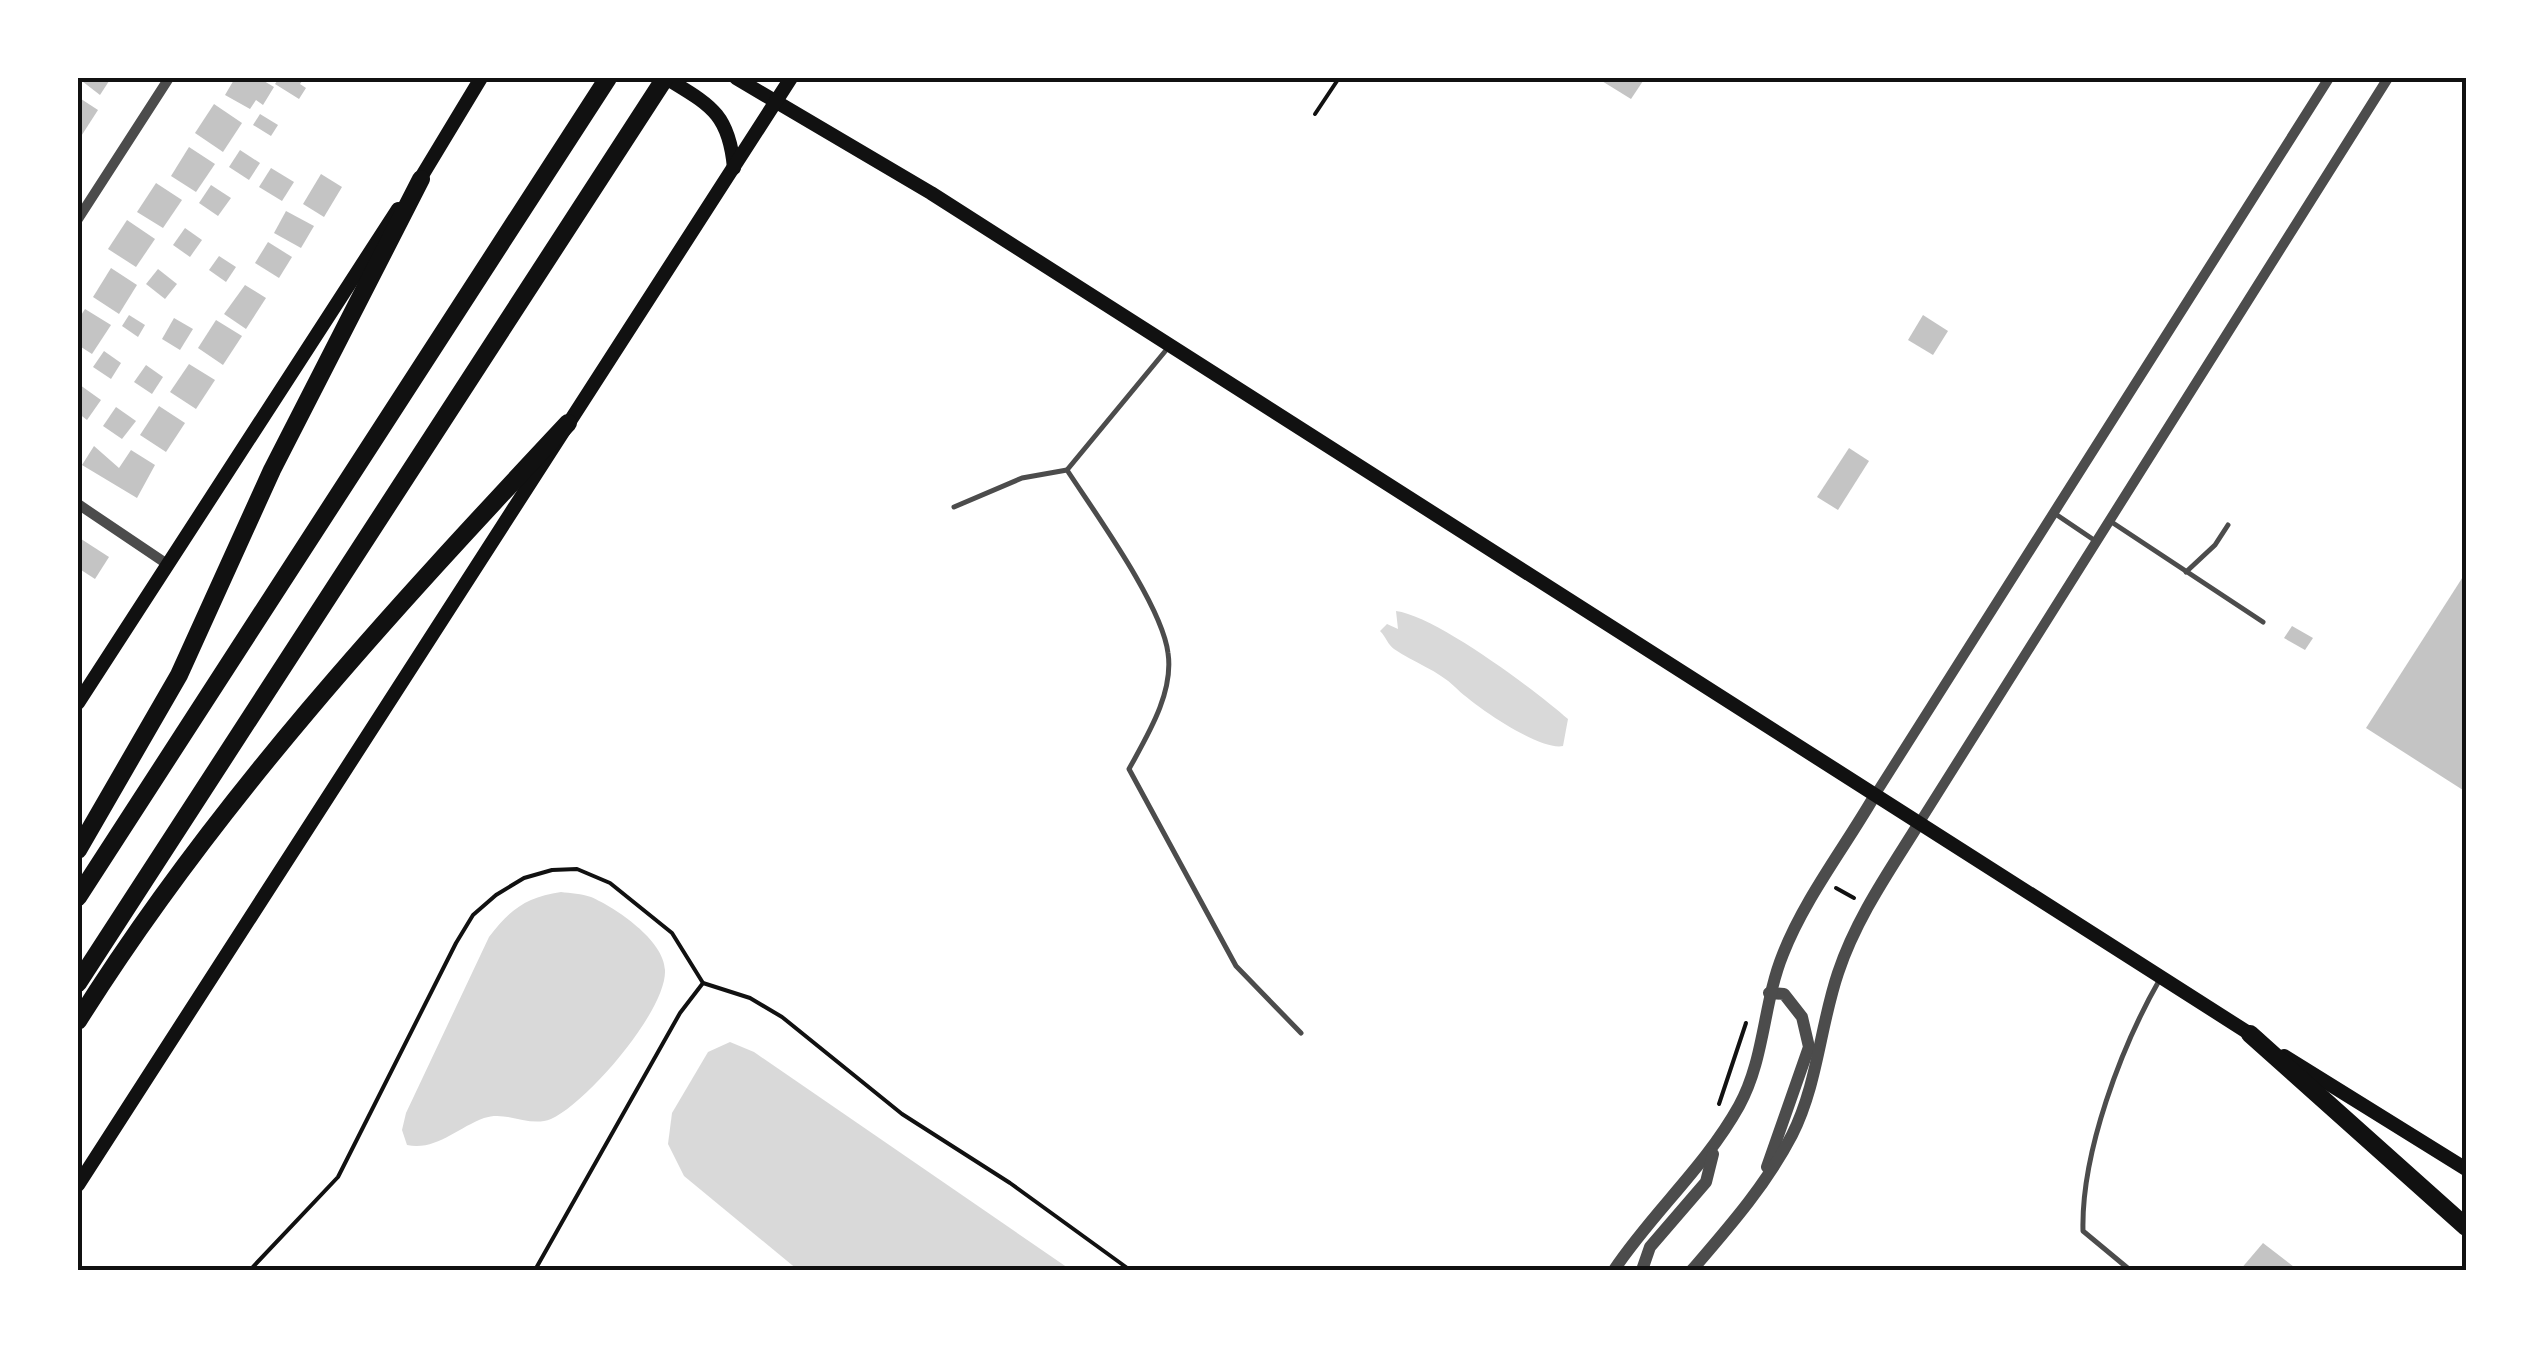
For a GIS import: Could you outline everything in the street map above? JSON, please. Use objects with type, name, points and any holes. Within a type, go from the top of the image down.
[{"type":"highway","points":[[78,896],[608,78]]},
{"type":"highway","points":[[78,983],[666,78]]},
{"type":"highway","points":[[78,850],[179,675],[272,470],[421,179]]},
{"type":"highway","points":[[78,1022],[176,873],[283,737],[568,423]]},
{"type":"highway","points":[[2250,1034],[2466,1227]]},
{"type":"main road","points":[[666,78],[714,108],[727,126],[734,169]]},
{"type":"main road","points":[[736,78],[931,194],[2466,1169]]},
{"type":"main road","points":[[78,1185],[791,78]]},
{"type":"main road","points":[[78,703],[421,179],[476,79]]},
{"type":"street","points":[[78,219],[169,78]]},
{"type":"street","points":[[1614,1270],[1715,1147],[1741,1102],[1756,1064],[1769,993],[1799,918],[2329,78]]},
{"type":"street","points":[[1692,1270],[1760,1189],[1793,1133],[1808,1096],[1837,975],[1867,906],[2388,78]]},
{"type":"street","points":[[78,504],[167,564]]},
{"type":"street","points":[[1760,1189],[1809,1046],[1802,1017],[1784,994],[1769,993]]},
{"type":"street","points":[[1642,1270],[1650,1246],[1706,1182],[1715,1147]]},
{"type":"lane","points":[[954,507],[1022,478],[1067,470],[1169,346]]},
{"type":"lane","points":[[1067,470],[1147,603],[1168,654],[1157,715],[1128,769],[1236,966],[1302,1033]]},
{"type":"lane","points":[[2054,512],[2097,542]]},
{"type":"lane","points":[[2110,521],[2263,622]]},
{"type":"lane","points":[[2186,572],[2215,545],[2228,525]]},
{"type":"lane","points":[[2130,1270],[2083,1231],[2082,1204],[2113,1084],[2161,978]]},
{"type":"path","points":[[1316,114],[1339,78]]},
{"type":"path","points":[[250,1270],[338,1177],[473,915],[524,878],[552,870],[577,869],[610,883],[672,933],[703,982],[750,998],[782,1018],[902,1114],[1010,1183],[1130,1270]]},
{"type":"path","points":[[1824,881],[1867,906]]},
{"type":"path","points":[[535,1270],[587,1172],[703,982]]},
{"type":"path","points":[[1714,1115],[1740,1050],[1748,1016]]},
{"type":"shaded area","points":[[1396,611],[1459,640],[1553,706],[1568,719],[1563,746],[1552,746],[1507,725],[1441,676],[1392,647],[1380,631],[1387,624],[1398,629]]},
{"type":"shaded area","points":[[561,892],[591,897],[613,909],[657,947],[665,970],[662,987],[639,1031],[584,1095],[551,1119],[534,1122],[493,1116],[437,1142],[407,1145],[402,1130],[406,1113],[489,937],[520,906]]},
{"type":"shaded area","points":[[730,1042],[754,1052],[1071,1270],[798,1270],[684,1176],[668,1144],[672,1113],[708,1052]]},
{"type":"building","points":[[78,78],[111,78],[100,95]]},
{"type":"building","points":[[235,78],[259,78],[274,87],[263,105],[256,100],[250,109],[225,95]]},
{"type":"building","points":[[279,78],[304,78],[300,84],[306,88],[299,99],[275,84]]},
{"type":"building","points":[[1597,78],[1645,78],[1631,99]]},
{"type":"building","points":[[78,97],[98,110],[78,141]]},
{"type":"building","points":[[214,104],[242,123],[223,152],[195,133]]},
{"type":"building","points":[[260,114],[278,125],[271,136],[253,125]]},
{"type":"building","points":[[189,147],[215,164],[196,192],[171,176]]},
{"type":"building","points":[[240,150],[260,163],[249,180],[229,167]]},
{"type":"building","points":[[271,168],[294,182],[282,201],[259,187]]},
{"type":"building","points":[[321,174],[342,187],[324,217],[303,204]]},
{"type":"building","points":[[156,183],[182,200],[163,228],[137,212]]},
{"type":"building","points":[[211,185],[231,198],[218,216],[199,203]]},
{"type":"building","points":[[286,211],[314,226],[301,248],[274,233]]},
{"type":"building","points":[[127,220],[155,239],[136,267],[108,249]]},
{"type":"building","points":[[185,228],[202,240],[190,257],[173,245]]},
{"type":"building","points":[[268,242],[292,257],[279,278],[255,263]]},
{"type":"building","points":[[219,256],[236,267],[226,282],[209,270]]},
{"type":"building","points":[[111,268],[137,285],[119,314],[93,297]]},
{"type":"building","points":[[158,269],[177,284],[165,299],[146,284]]},
{"type":"building","points":[[245,285],[266,298],[246,329],[224,314]]},
{"type":"building","points":[[85,309],[111,325],[92,354],[78,345],[78,320]]},
{"type":"building","points":[[129,315],[145,325],[138,337],[122,326]]},
{"type":"building","points":[[1923,315],[1948,331],[1933,355],[1908,340]]},
{"type":"building","points":[[174,318],[193,329],[180,350],[162,339]]},
{"type":"building","points":[[216,320],[242,336],[223,365],[198,348]]},
{"type":"building","points":[[104,351],[121,363],[111,379],[93,367]]},
{"type":"building","points":[[189,364],[215,380],[196,409],[170,392]]},
{"type":"building","points":[[146,365],[163,377],[152,394],[134,382]]},
{"type":"building","points":[[80,385],[101,400],[87,420],[78,413]]},
{"type":"building","points":[[159,406],[185,423],[166,452],[140,435]]},
{"type":"building","points":[[116,407],[136,421],[122,439],[103,426]]},
{"type":"building","points":[[94,446],[119,468],[131,450],[155,465],[137,498],[82,465]]},
{"type":"building","points":[[1849,448],[1869,461],[1838,510],[1817,497]]},
{"type":"building","points":[[78,537],[109,557],[95,579],[78,568]]},
{"type":"building","points":[[2466,572],[2466,792],[2366,728]]},
{"type":"building","points":[[2292,626],[2313,638],[2305,650],[2284,638]]},
{"type":"building","points":[[2263,1243],[2298,1270],[2240,1270]]}]
